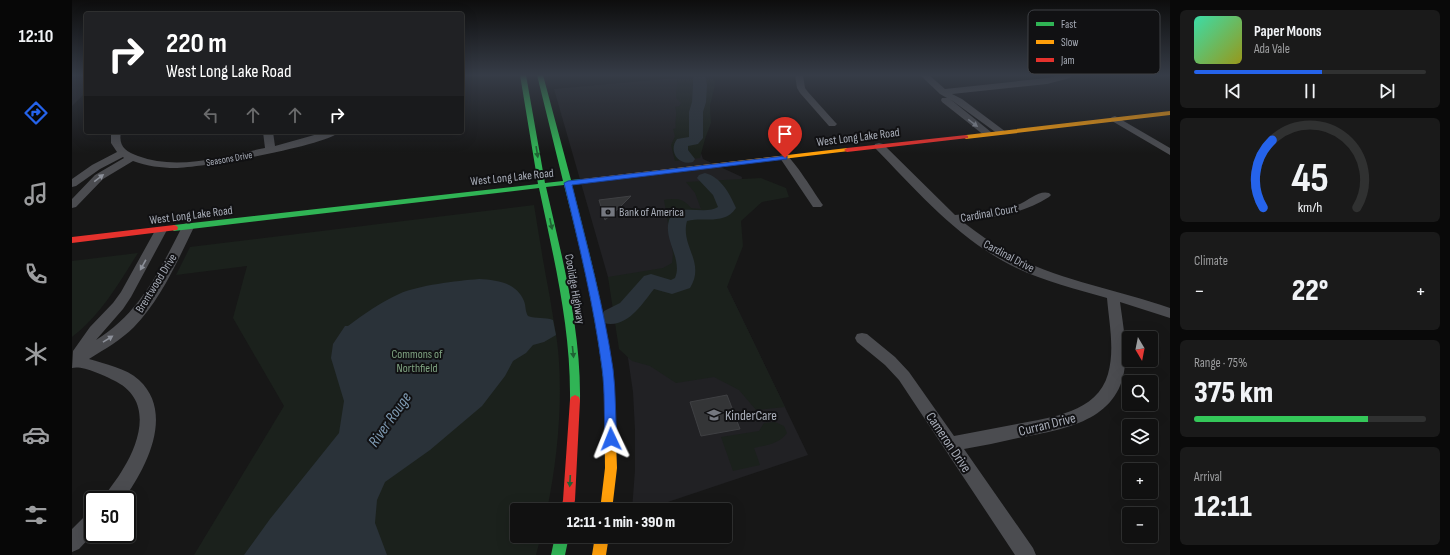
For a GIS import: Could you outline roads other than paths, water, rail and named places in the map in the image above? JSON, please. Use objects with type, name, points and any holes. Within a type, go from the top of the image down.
[{"type":"main road","name":"Coolidge Highway","points":[[533,101],[540,120],[554,131],[590,277],[606,356],[612,468],[607,503]]},
{"type":"main road","name":"Coolidge Highway","points":[[540,101],[542,186],[567,301],[576,378],[568,503]]},
{"type":"main road","name":"West Long Lake Road","points":[[72,240],[1170,113]]},
{"type":"main road","points":[[562,275],[566,279],[576,281],[590,277]]},
{"type":"main road","points":[[567,301],[581,297],[591,299],[596,304]]},
{"type":"main road","points":[[558,555],[561,543]]},
{"type":"main road","points":[[599,555],[601,543]]},
{"type":"street","points":[[811,101],[832,124]]},
{"type":"street","points":[[945,101],[988,134]]},
{"type":"street","points":[[960,101],[1001,132]]},
{"type":"street","points":[[1115,119],[1170,152]]},
{"type":"street","points":[[116,134],[115,141],[118,149],[127,155]]},
{"type":"street","points":[[268,134],[270,150]]},
{"type":"street","name":"Seasons Drive","points":[[127,155],[154,163],[183,164],[210,162],[300,144],[328,134]]},
{"type":"street","name":"Cardinal Drive","points":[[879,146],[954,220],[974,237],[1010,260],[1054,278],[1170,313]]},
{"type":"street","points":[[72,184],[96,167],[127,155]]},
{"type":"street","points":[[72,204],[99,177],[127,155]]},
{"type":"street","points":[[785,158],[800,177],[817,206]]},
{"type":"street","name":"Cardinal Court","points":[[954,220],[1016,210],[1032,204],[1045,195]]},
{"type":"street","name":"Brentwood Drive","points":[[74,361],[116,334],[137,315],[153,292],[188,227]]},
{"type":"street","name":"Brentwood Drive","points":[[74,361],[95,331],[113,312],[126,294],[161,230]]},
{"type":"street","name":"Curran Drive","points":[[950,444],[1058,424],[1082,415],[1107,396],[1112,387],[1118,367],[1113,295]]},
{"type":"street","name":"Cameron Drive","points":[[862,338],[890,361],[904,376],[1026,555]]},
{"type":"street","points":[[74,361],[107,371],[128,381],[141,393],[146,406],[148,426],[142,449],[128,478],[119,491]]},
{"type":"street","points":[[72,542],[84,530]]},
{"type":"water","points":[[479,279],[499,281],[511,286],[524,301],[528,316],[553,320],[556,335],[544,342],[533,345],[526,353],[513,361],[505,376],[482,406],[430,450],[385,482],[377,500],[375,523],[387,555],[244,555],[270,519],[339,433],[344,401],[331,358],[333,344],[345,326],[348,326],[386,301],[407,291],[438,284]]},
{"type":"waterway","name":"River Rouge","points":[[687,159],[680,150],[680,145],[682,142],[693,141],[696,138],[696,112],[699,101]]},
{"type":"waterway","name":"River Rouge","points":[[612,317],[627,308],[651,281],[672,287],[683,283],[686,275],[686,267],[685,259],[677,235],[679,218],[691,215],[716,214],[727,208],[721,193],[705,178]]},
{"type":"place","name":"Bank of America","points":[[608,212]]},
{"type":"place","name":"KinderCare","points":[[714,415]]},
{"type":"park label","name":"Commons of Northfield","points":[[417,361]]}]
